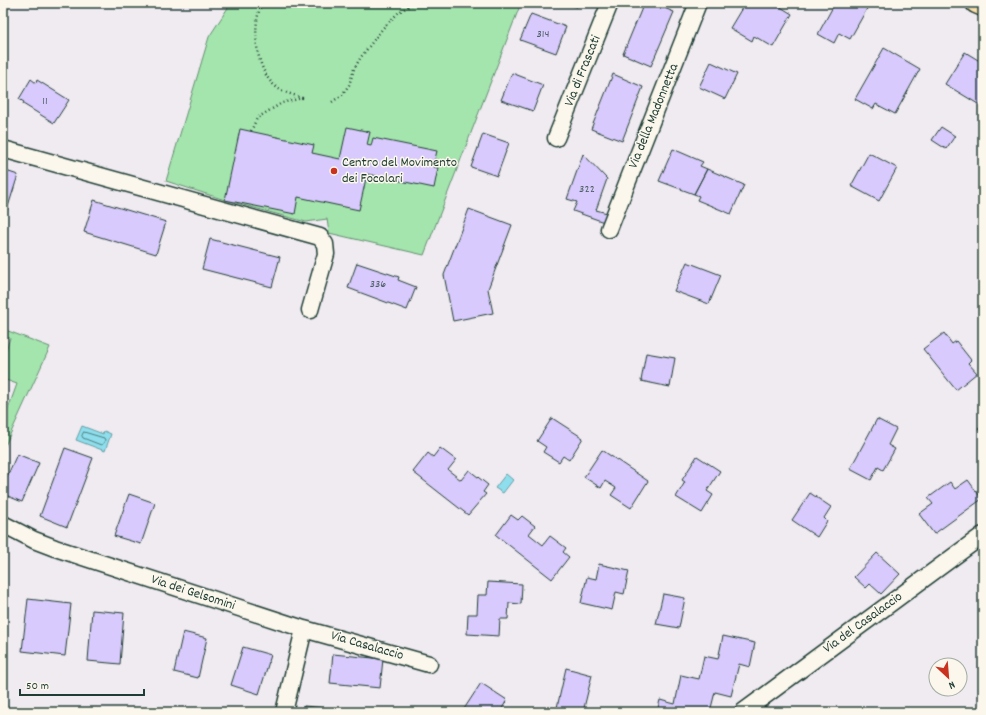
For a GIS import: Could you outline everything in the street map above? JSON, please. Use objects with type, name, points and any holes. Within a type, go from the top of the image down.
[{"type":"main road","points":[[976,3],[983,6]]},
{"type":"street","name":"Via di Frascati","points":[[556,138],[610,3]]},
{"type":"street","name":"Via della Madonnetta","points":[[609,229],[698,3]]},
{"type":"street","points":[[3,148],[320,237],[326,244],[326,254],[310,310]]},
{"type":"street","name":"Via dei Gelsomini","points":[[3,524],[48,546],[304,629]]},
{"type":"street","name":"Via del Casalaccio","points":[[743,712],[983,535]]},
{"type":"street","points":[[284,712],[304,629]]},
{"type":"street","name":"Via Casalaccio","points":[[304,629],[429,664]]},
{"type":"path","points":[[251,131],[257,118],[282,103],[302,98],[278,89],[266,75],[258,54],[256,32],[259,10],[262,3]]},
{"type":"path","points":[[332,102],[342,95],[349,85],[354,69],[361,57],[384,28],[399,12],[414,3]]},
{"type":"green space","points":[[231,3],[521,3],[424,255],[329,233],[327,219],[306,222],[225,200],[166,181],[209,37]]},
{"type":"green space","points":[[3,329],[50,347],[3,450],[3,423],[17,384],[3,379],[4,356],[10,338],[3,336]]},
{"type":"water","points":[[82,426],[103,434],[104,431],[111,434],[105,451],[76,440]]},
{"type":"water","points":[[506,474],[513,480],[503,493],[495,488]]},
{"type":"building","points":[[566,3],[578,3],[577,7]]},
{"type":"building","points":[[644,3],[652,3],[674,12],[651,66],[623,54]]},
{"type":"building","points":[[745,3],[762,3],[766,5],[767,3],[774,3],[792,14],[773,47],[754,36],[752,41],[730,28]]},
{"type":"building","points":[[835,3],[844,3],[848,5],[849,3],[865,3],[869,5],[850,39],[839,33],[834,43],[818,34]]},
{"type":"building","points":[[531,14],[566,27],[556,53],[520,40]]},
{"type":"building","points":[[884,48],[920,69],[895,114],[876,104],[873,109],[855,99]]},
{"type":"building","points":[[965,52],[983,63],[983,107],[945,84]]},
{"type":"building","points":[[711,62],[737,74],[725,99],[699,87]]},
{"type":"building","points":[[512,73],[543,85],[533,111],[501,100]]},
{"type":"building","points":[[613,74],[643,87],[622,141],[591,129]]},
{"type":"building","points":[[31,79],[36,83],[37,80],[69,100],[54,123],[23,104],[24,102],[19,99]]},
{"type":"building","name":"Centro del Movimento dei Focolari","points":[[347,127],[370,132],[367,145],[371,146],[373,138],[437,151],[433,167],[438,168],[434,188],[367,174],[359,210],[298,197],[295,214],[225,200],[240,129],[314,145],[312,153],[340,159]]},
{"type":"building","points":[[941,127],[955,136],[946,149],[932,140]]},
{"type":"building","points":[[483,134],[509,143],[497,176],[471,167]]},
{"type":"building","points":[[673,149],[703,162],[700,166],[707,169],[694,194],[659,181]]},
{"type":"building","points":[[869,153],[897,168],[879,201],[851,186]]},
{"type":"building","points":[[583,154],[607,179],[596,210],[607,213],[604,222],[573,211],[577,202],[567,199]]},
{"type":"building","points":[[707,169],[744,185],[731,214],[697,200],[699,196],[694,194]]},
{"type":"building","points":[[3,170],[18,175],[7,210],[3,209]]},
{"type":"building","points":[[94,200],[166,222],[156,254],[84,232]]},
{"type":"building","points":[[469,209],[512,225],[488,289],[493,313],[453,321],[444,275]]},
{"type":"building","points":[[210,239],[280,257],[272,287],[202,269]]},
{"type":"building","points":[[687,262],[721,275],[709,304],[674,291]]},
{"type":"building","points":[[357,263],[399,277],[398,280],[416,287],[407,310],[348,288]]},
{"type":"building","points":[[944,333],[952,344],[956,341],[971,360],[968,363],[977,373],[956,390],[923,349]]},
{"type":"building","points":[[646,353],[675,358],[670,387],[641,381]]},
{"type":"building","points":[[552,418],[583,438],[569,460],[563,456],[559,462],[543,452],[546,447],[537,441]]},
{"type":"building","points":[[877,419],[896,429],[888,445],[895,449],[883,470],[878,467],[871,480],[850,469]]},
{"type":"building","points":[[983,425],[983,435],[978,429]]},
{"type":"building","points":[[65,448],[93,458],[67,527],[40,516]]},
{"type":"building","points":[[440,448],[456,460],[448,470],[461,480],[469,470],[488,485],[483,492],[486,494],[468,515],[413,472],[428,453],[433,457]]},
{"type":"building","points":[[602,450],[648,481],[631,508],[611,495],[616,488],[605,481],[601,488],[584,477]]},
{"type":"building","points":[[17,454],[39,463],[22,502],[3,494],[3,486]]},
{"type":"building","points":[[697,456],[720,471],[707,491],[713,495],[702,513],[676,497],[685,482],[682,480]]},
{"type":"building","points":[[968,480],[982,499],[934,534],[919,514],[933,504],[928,498],[950,482],[955,489]]},
{"type":"building","points":[[810,493],[831,507],[824,518],[827,521],[817,537],[792,520]]},
{"type":"building","points":[[129,494],[155,503],[141,544],[114,536]]},
{"type":"building","points":[[511,515],[518,520],[522,516],[535,526],[529,534],[543,545],[550,536],[566,548],[563,552],[569,557],[552,579],[496,535]]},
{"type":"building","points":[[877,553],[900,574],[881,594],[870,584],[866,588],[854,577]]},
{"type":"building","points":[[599,564],[629,571],[624,594],[616,592],[612,610],[581,603],[587,577],[596,579]]},
{"type":"building","points":[[488,582],[522,584],[521,604],[509,603],[508,619],[500,619],[499,636],[467,634],[468,614],[477,614],[478,595],[487,595]]},
{"type":"building","points":[[663,594],[685,598],[679,628],[656,624]]},
{"type":"building","points":[[28,599],[71,604],[65,656],[22,651]]},
{"type":"building","points":[[92,610],[124,613],[120,664],[88,661]]},
{"type":"building","points":[[183,632],[207,638],[198,678],[174,672]]},
{"type":"building","points":[[723,636],[755,643],[750,667],[739,664],[731,696],[715,692],[710,712],[697,712],[691,710],[690,712],[657,712],[660,700],[675,704],[681,675],[699,679],[704,656],[718,659]]},
{"type":"building","points":[[243,647],[271,655],[259,694],[231,685]]},
{"type":"building","points":[[333,654],[383,659],[380,688],[330,683]]},
{"type":"building","points":[[566,668],[592,675],[583,712],[556,712]]},
{"type":"building","points":[[481,683],[507,700],[500,712],[468,712],[464,709]]},
{"type":"building","points":[[304,706],[336,709],[336,712],[303,712]]},
{"type":"place","name":"Centro del Movimento dei Focolari","points":[[334,171]]}]
